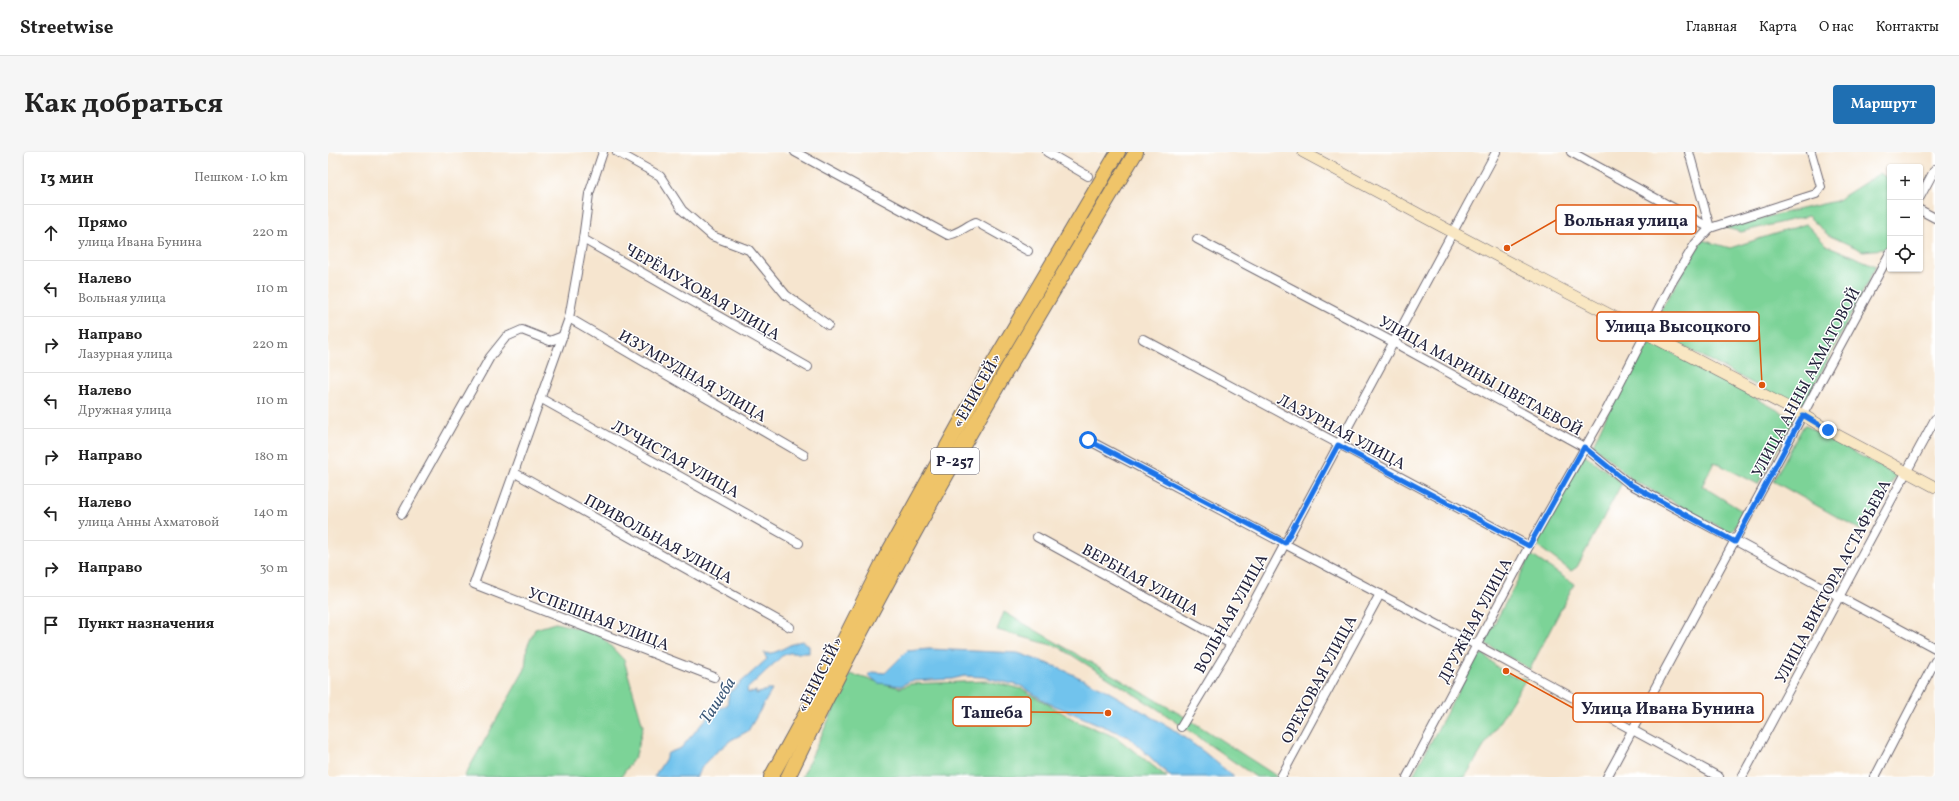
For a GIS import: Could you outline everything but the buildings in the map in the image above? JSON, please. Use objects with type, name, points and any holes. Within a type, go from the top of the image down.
[{"type":"highway","name":"«ЕНИСЕЙ»","points":[[771,777],[822,684],[883,562],[982,382],[1118,152]]},
{"type":"highway","name":"«ЕНИСЕЙ»","points":[[788,777],[828,694],[889,577],[1019,347],[1136,152]]},
{"type":"street","points":[[515,473],[569,318],[583,239],[589,194],[603,152]]},
{"type":"street","points":[[617,152],[660,176],[682,210],[712,236],[749,250],[786,295],[828,325]]},
{"type":"street","points":[[795,152],[948,235],[955,235],[966,226],[976,222],[1028,251]]},
{"type":"street","points":[[1047,152],[1088,176]]},
{"type":"street","points":[[1303,152],[1452,232],[1803,415],[1935,487]]},
{"type":"street","name":"ВОЛЬНАЯ УЛИЦА","points":[[1181,727],[1231,644],[1496,152]]},
{"type":"street","points":[[1571,152],[1710,228]]},
{"type":"street","points":[[1688,152],[1710,228]]},
{"type":"street","name":"ДРУЖНАЯ УЛИЦА","points":[[1407,777],[1529,546],[1607,409],[1687,256],[1695,244],[1710,228],[1816,194],[1821,187],[1810,152]]},
{"type":"street","points":[[1923,192],[1935,170]]},
{"type":"street","points":[[1923,212],[1935,218]]},
{"type":"street","name":"ЧЕРЁМУХОВАЯ УЛИЦА","points":[[583,239],[808,367]]},
{"type":"street","name":"УЛИЦА МАРИНЫ ЦВЕТАЕВОЙ","points":[[1198,239],[1393,342],[1584,447],[1628,483],[1735,542],[1935,648]]},
{"type":"street","name":"УЛИЦА АННЫ АХМАТОВОЙ","points":[[1607,777],[1887,259]]},
{"type":"street","name":"ИЗУМРУДНАЯ УЛИЦА","points":[[569,318],[804,456]]},
{"type":"street","points":[[402,514],[490,357],[506,337],[522,330],[550,340],[563,336]]},
{"type":"street","name":"ЛАЗУРНАЯ УЛИЦА","points":[[1143,339],[1338,445],[1529,546]]},
{"type":"street","name":"ЛУЧИСТАЯ УЛИЦА","points":[[540,398],[799,543]]},
{"type":"street","name":"УЛИЦА ВИКТОРА АСТАФЬЕВА","points":[[1742,777],[1935,418]]},
{"type":"street","points":[[1088,440],[1476,645],[1719,777]]},
{"type":"street","name":"УСПЕШНАЯ УЛИЦА","points":[[515,473],[474,584],[714,677]]},
{"type":"street","name":"ПРИВОЛЬНАЯ УЛИЦА","points":[[515,473],[790,627]]},
{"type":"street","name":"ВЕРБНАЯ УЛИЦА","points":[[1037,537],[1231,644]]},
{"type":"street","name":"ОРЕХОВАЯ УЛИЦА","points":[[1281,777],[1380,594]]},
{"type":"street","points":[[1875,777],[1935,661]]},
{"type":"green space","points":[[1880,173],[1887,178],[1887,244],[1884,249],[1863,251],[1828,235],[1808,216],[1741,232],[1722,227],[1836,201]]},
{"type":"green space","points":[[1806,224],[1826,245],[1876,266],[1806,402],[1795,406],[1658,333],[1656,318],[1702,240],[1730,248]]},
{"type":"green space","points":[[1650,341],[1794,419],[1758,484],[1714,462],[1702,486],[1744,512],[1731,533],[1631,479],[1593,445],[1609,410]]},
{"type":"green space","points":[[1804,425],[1896,475],[1864,532],[1773,481]]},
{"type":"green space","points":[[1584,454],[1622,483],[1577,567],[1571,571],[1535,544]]},
{"type":"green space","points":[[1531,555],[1574,584],[1530,669],[1484,643]]},
{"type":"green space","points":[[1004,612],[1190,720],[1278,777],[1256,777],[1156,708],[1059,647],[997,630]]},
{"type":"green space","points":[[555,623],[597,632],[624,660],[643,726],[636,755],[621,777],[464,777],[525,669],[527,647],[535,629]]},
{"type":"green space","points":[[1484,654],[1507,674],[1526,679],[1465,777],[1412,777],[1477,656]]},
{"type":"green space","points":[[850,674],[900,688],[910,684],[988,681],[1022,689],[1078,722],[1116,737],[1167,777],[802,777]]},
{"type":"water","name":"Ташеба","points":[[803,641],[809,646],[809,653],[789,653],[782,656],[747,689],[748,693],[756,691],[756,694],[767,690],[772,690],[748,731],[731,740],[714,754],[704,764],[696,777],[654,777],[668,753],[681,748],[711,713],[727,705],[729,693],[767,659],[764,653],[774,653]]},
{"type":"water","points":[[929,649],[1018,653],[1057,667],[1102,688],[1171,728],[1204,752],[1234,777],[1171,777],[1129,737],[1048,703],[1021,686],[983,677],[964,676],[952,679],[910,681],[901,686],[878,683],[868,675],[872,672],[885,673],[907,651]]},
{"type":"place","name":"Вольная улица","points":[[1507,248]]},
{"type":"place","name":"Улица Высоцкого","points":[[1762,385]]},
{"type":"place","name":"Улица Ивана Бунина","points":[[1506,671]]},
{"type":"place","name":"Ташеба","points":[[1108,713]]},
{"type":"route","points":[[1088,440],[1285,543],[1338,445],[1529,546],[1584,447],[1628,483],[1735,542],[1803,415],[1828,430]]}]
